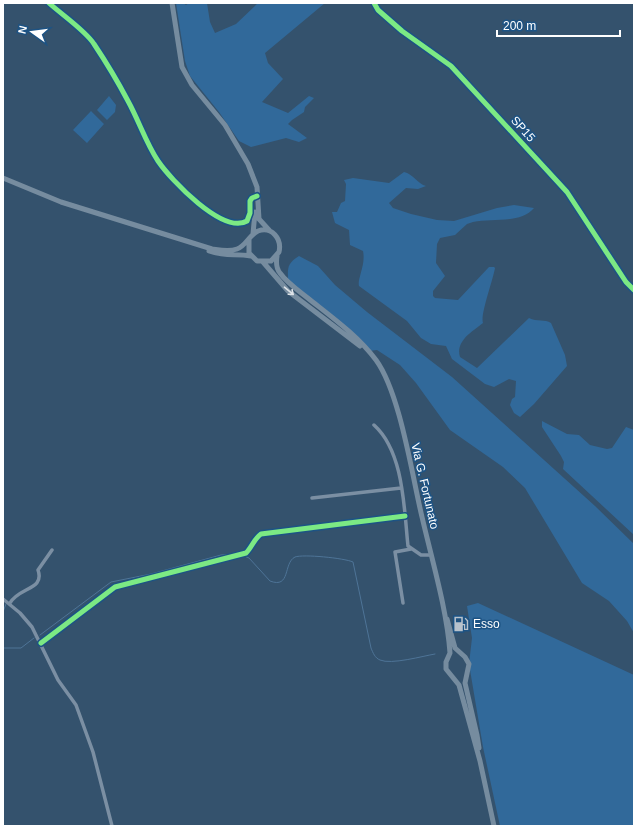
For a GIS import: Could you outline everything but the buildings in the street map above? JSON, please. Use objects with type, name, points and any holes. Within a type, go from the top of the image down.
[{"type":"main road","points":[[172,3],[182,67],[192,85],[225,125],[248,164],[256,187],[257,203],[253,234],[249,240],[241,247],[229,250],[199,246]]},
{"type":"main road","name":"SP15","points":[[374,3],[378,10],[402,31],[451,66],[567,192],[626,282],[634,290]]},
{"type":"main road","points":[[3,178],[61,202],[199,246],[221,255],[251,256]]},
{"type":"main road","points":[[249,240],[248,250],[255,260],[263,262],[271,261],[277,256],[280,249],[277,237],[260,222],[257,203]]},
{"type":"main road","points":[[253,234],[261,230],[271,232]]},
{"type":"main road","name":"Via G. Fortunato","points":[[277,256],[277,268],[284,278],[346,328],[380,366],[386,379],[400,422],[441,599]]},
{"type":"main road","name":"Via G. Fortunato","points":[[263,262],[288,291],[359,345],[386,379]]},
{"type":"main road","points":[[441,599],[456,648],[465,657],[469,664],[465,683],[478,735],[480,761]]},
{"type":"main road","points":[[441,599],[450,646],[446,669],[459,684],[480,761],[494,826]]},
{"type":"main road","points":[[448,658],[455,654],[462,655]]},
{"type":"main road","points":[[453,677],[461,677],[467,672]]},
{"type":"street","points":[[49,3],[93,42],[128,101],[151,149],[159,162],[179,186],[216,218],[240,224],[247,222],[250,213],[250,201],[257,196]]},
{"type":"street","points":[[374,425],[383,433],[393,452],[401,488],[408,546],[410,550]]},
{"type":"street","points":[[312,498],[401,488]]},
{"type":"street","points":[[41,643],[115,587],[244,554],[253,547],[256,538],[261,534],[405,516]]},
{"type":"street","points":[[10,603],[18,594],[37,584],[40,580],[38,570],[52,550]]},
{"type":"street","points":[[403,603],[395,552],[410,550],[422,555],[430,555]]},
{"type":"street","points":[[3,599],[10,603],[32,628],[41,643],[58,680],[76,705],[82,717],[93,752],[112,826]]},
{"type":"shaded area","points":[[176,3],[183,3],[186,5],[189,3],[207,3],[210,22],[215,33],[236,24],[258,3],[325,3],[265,53],[268,63],[283,79],[262,102],[288,113],[309,96],[314,98],[305,107],[304,112],[288,124],[307,138],[299,142],[286,138],[251,147],[239,141],[219,112],[190,76],[185,61]]},
{"type":"shaded area","points":[[109,96],[116,105],[115,112],[107,120],[97,110]]},
{"type":"shaded area","points":[[91,111],[104,124],[87,143],[73,130]]},
{"type":"shaded area","points":[[404,172],[426,186],[418,189],[406,188],[389,203],[393,208],[411,214],[437,220],[454,221],[497,208],[514,205],[534,208],[522,216],[506,220],[473,222],[467,224],[455,235],[440,238],[437,244],[436,263],[445,276],[433,291],[433,296],[435,298],[458,300],[489,267],[495,268],[483,313],[483,323],[462,341],[459,351],[460,357],[477,368],[529,318],[551,323],[565,355],[567,366],[534,404],[520,417],[514,413],[510,405],[512,399],[515,397],[516,381],[509,379],[494,387],[485,384],[452,359],[446,346],[431,344],[421,338],[407,321],[359,286],[363,266],[363,251],[350,245],[349,230],[335,223],[332,212],[337,212],[341,203],[345,201],[346,184],[344,180],[353,178],[389,183]]},
{"type":"shaded area","points":[[299,256],[318,266],[335,285],[367,312],[452,377],[595,506],[634,544],[634,633],[627,621],[609,601],[582,583],[525,488],[503,467],[450,430],[416,383],[400,365],[377,350],[369,351],[288,282],[288,270],[290,264]]},
{"type":"shaded area","points":[[542,421],[567,434],[579,435],[590,445],[607,449],[612,448],[626,427],[634,430],[634,535],[563,469],[564,462],[542,427]]},
{"type":"shaded area","points":[[478,603],[634,675],[634,826],[500,826],[483,747],[469,664],[472,638],[467,606]]},
{"type":"waterway","points":[[40,635],[111,582],[151,574],[221,555],[237,554]]},
{"type":"waterway","points":[[242,555],[249,558],[270,581],[277,583],[284,579],[289,564],[295,557],[324,557],[353,562],[371,648],[375,657],[380,660],[392,661],[407,660],[435,654]]},
{"type":"waterway","points":[[3,612],[6,604]]},
{"type":"waterway","points":[[3,648],[21,648],[34,638]]},
{"type":"cycle path","points":[[49,3],[79,28],[94,44],[112,72],[158,161],[186,192],[212,213],[225,220],[237,223],[247,221],[250,213],[250,201],[252,198],[257,196]]},
{"type":"cycle path","points":[[374,3],[378,10],[402,31],[451,66],[567,192],[626,282],[634,290]]},
{"type":"cycle path","points":[[41,643],[115,587],[246,553],[261,534],[405,516]]},
{"type":"place","name":"Esso","points":[[461,624]]}]
